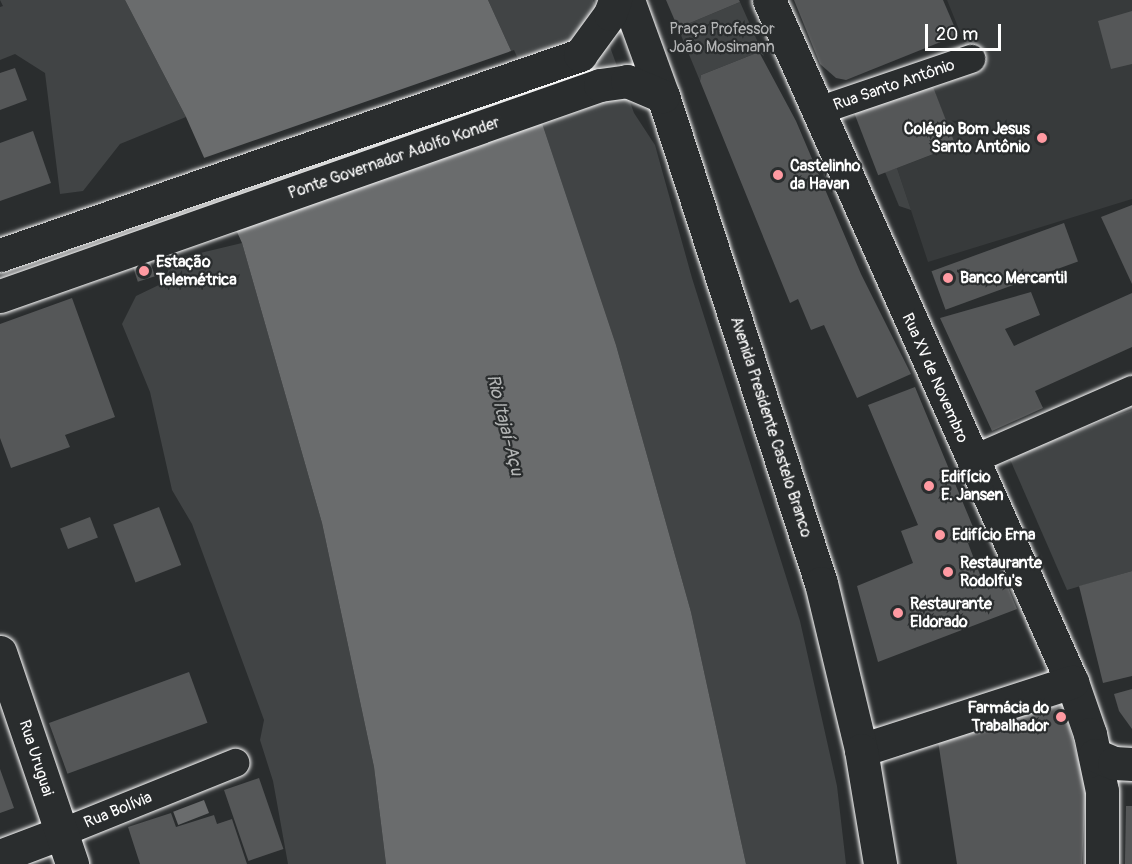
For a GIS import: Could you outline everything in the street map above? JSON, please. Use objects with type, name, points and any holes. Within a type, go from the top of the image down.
[{"type":"main road","points":[[0,255],[580,55],[610,14],[615,0]]},
{"type":"main road","name":"Avenida Presidente Castelo Branco","points":[[628,0],[663,96],[821,583],[861,750],[880,864]]},
{"type":"main road","name":"Rua XV de Novembro","points":[[769,0],[1072,682],[1095,755],[1102,792],[1102,864]]},
{"type":"main road","name":"Ponte Governador Adolfo Konder","points":[[0,296],[600,85],[627,81],[663,96]]},
{"type":"main road","name":"Rua Uruguai","points":[[0,652],[72,864]]},
{"type":"main road","points":[[861,750],[1072,682]]},
{"type":"main road","points":[[1095,755],[1114,763],[1132,764]]},
{"type":"main road","points":[[1102,792],[1132,771]]},
{"type":"main road","name":"Rua Bolívia","points":[[0,856],[61,832]]},
{"type":"street","name":"Rua Santo Antônio","points":[[818,111],[971,59]]},
{"type":"street","points":[[972,460],[1132,390]]},
{"type":"street","name":"Rua Bolívia","points":[[61,832],[235,763]]},
{"type":"shaded area","name":"Colégio Bom Jesus Santo Antônio","points":[[947,0],[1132,0],[1132,199],[928,262],[897,168],[955,146],[932,84],[971,59]]},
{"type":"green space","points":[[0,0],[125,0],[186,117],[120,144],[83,191],[60,194],[45,73],[15,54],[0,60],[0,7],[3,6]]},
{"type":"green space","points":[[488,0],[593,0],[634,113],[655,145],[692,278],[800,621],[837,786],[846,864],[746,864],[691,612],[616,345],[537,108]]},
{"type":"green space","name":"Praça Professor João Mosimann","points":[[740,2],[764,56],[759,52],[701,75],[700,81],[678,28]]},
{"type":"green space","points":[[897,168],[911,210],[899,206],[885,172]]},
{"type":"green space","points":[[242,243],[322,523],[374,767],[386,864],[288,864],[273,781],[260,740],[264,720],[192,524],[172,490],[150,392],[122,324],[136,296],[165,282],[171,260]]},
{"type":"green space","points":[[1132,410],[1132,571],[1067,590],[1009,457]]},
{"type":"water","name":"Rio Itajaí-Açu","points":[[125,0],[488,0],[537,108],[616,345],[691,612],[746,864],[386,864],[374,767],[322,523],[242,243],[186,117]]},
{"type":"water","points":[[204,800],[209,813],[178,825],[173,812]]},
{"type":"pier","points":[[514,50],[539,107],[232,229],[201,159]]},
{"type":"building","points":[[666,0],[739,0],[740,2],[678,28]]},
{"type":"building","points":[[794,0],[943,0],[958,35],[846,80],[836,78],[820,64]]},
{"type":"building","points":[[1132,11],[1132,64],[1111,69],[1098,21]]},
{"type":"building","name":"Castelinho da Havan","points":[[759,52],[796,121],[861,274],[911,374],[857,398],[824,325],[811,330],[798,299],[790,303],[700,81],[701,75]]},
{"type":"building","points":[[15,68],[27,100],[0,110],[0,73]]},
{"type":"building","points":[[932,84],[956,146],[878,175],[855,114]]},
{"type":"building","points":[[33,131],[51,183],[0,201],[0,143]]},
{"type":"building","points":[[1132,205],[1132,284],[1101,217]]},
{"type":"building","points":[[1064,223],[1078,262],[946,310],[932,271]]},
{"type":"building","name":"Estação Telemétrica","points":[[150,261],[155,276],[138,282],[133,267]]},
{"type":"building","points":[[1031,292],[1040,315],[1005,329],[1014,346],[1132,293],[1132,347],[1035,391],[1043,408],[992,431],[940,318]]},
{"type":"building","points":[[72,298],[115,417],[65,435],[70,447],[11,468],[0,438],[0,324]]},
{"type":"building","points":[[915,387],[978,539],[968,543],[982,580],[1002,573],[1017,609],[878,662],[857,586],[913,563],[901,531],[918,525],[868,405]]},
{"type":"building","points":[[159,507],[181,565],[135,582],[113,525]]},
{"type":"building","points":[[90,517],[98,538],[68,549],[60,528]]},
{"type":"building","points":[[1132,571],[1132,676],[1103,683],[1079,586]]},
{"type":"building","points":[[189,672],[207,723],[67,774],[49,723]]},
{"type":"building","points":[[1132,689],[1132,729],[1119,711],[1114,694]]},
{"type":"building","points":[[1063,704],[1086,788],[1082,864],[957,864],[938,741]]},
{"type":"building","points":[[0,769],[14,808],[0,813]]},
{"type":"building","points":[[259,778],[283,849],[248,861],[224,790]]},
{"type":"building","points":[[1126,806],[1132,806],[1132,864],[1125,864]]},
{"type":"building","points":[[171,813],[176,827],[214,815],[217,824],[232,819],[247,864],[140,864],[128,827]]},
{"type":"place","name":"Colégio Bom Jesus Santo Antônio","points":[[1042,138]]},
{"type":"place","name":"Castelinho da Havan","points":[[778,175]]},
{"type":"place","name":"Estação Telemétrica","points":[[144,271]]},
{"type":"place","name":"Banco Mercantil","points":[[948,278]]},
{"type":"place","name":"Edifício E. Jansen","points":[[929,486]]},
{"type":"place","name":"Edifício Erna","points":[[940,535]]},
{"type":"place","name":"Restaurante Rodolfu's","points":[[948,572]]},
{"type":"place","name":"Restaurante Eldorado","points":[[898,613]]},
{"type":"place","name":"Farmácia do Trabalhador","points":[[1061,717]]}]
